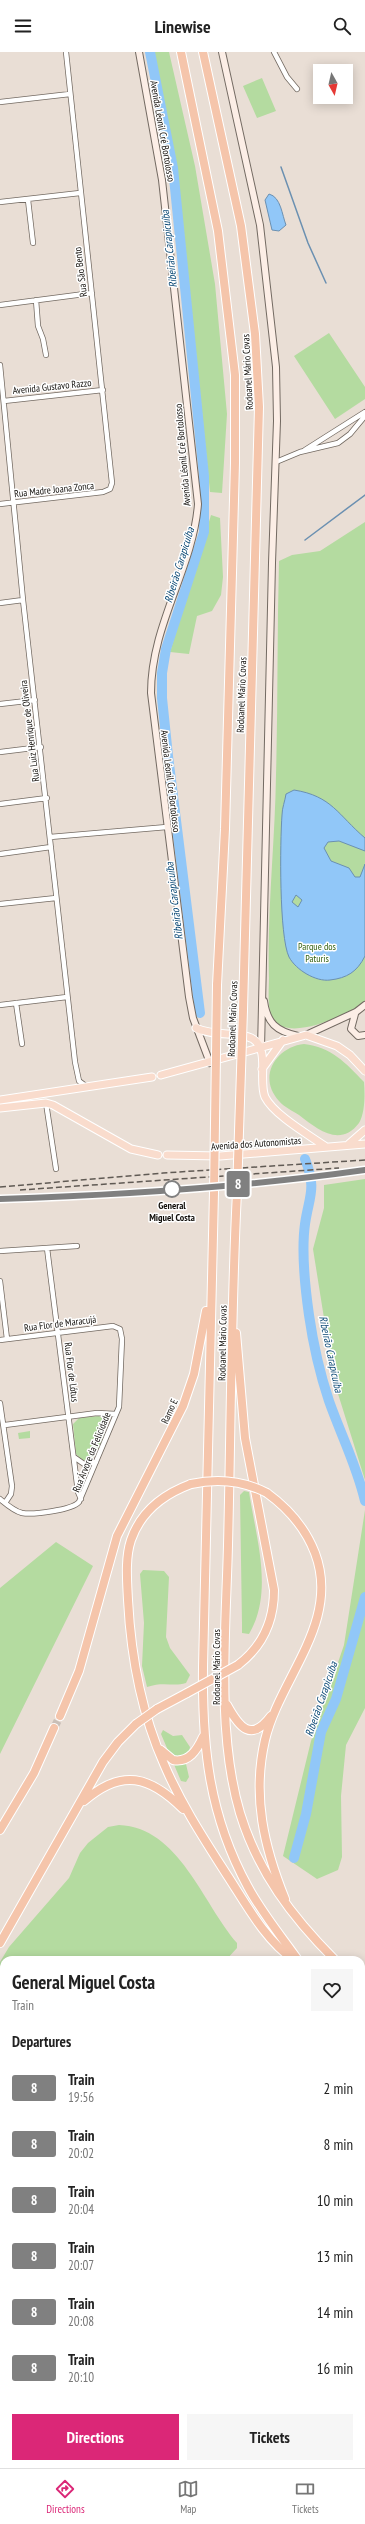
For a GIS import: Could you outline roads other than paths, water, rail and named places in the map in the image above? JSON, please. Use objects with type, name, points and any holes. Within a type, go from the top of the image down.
[{"type":"highway","name":"Rodoanel Mário Covas","points":[[180,52],[217,225],[235,375],[235,463],[225,813],[217,985],[214,1192],[210,1293],[209,1488],[203,1667],[204,1736],[210,1784],[229,1845],[248,1887],[284,1947],[294,1956]]},
{"type":"highway","name":"Rodoanel Mário Covas","points":[[203,52],[242,233],[255,334],[259,407],[243,1010],[232,1290],[225,1658],[227,1742],[240,1813],[260,1863],[291,1912],[330,1956]]},
{"type":"highway","points":[[0,1943],[110,1752],[136,1724],[157,1709],[238,1665],[254,1650],[266,1632],[273,1612],[274,1590],[245,1438],[232,1290]]},
{"type":"highway","name":"Ramo E","points":[[60,1716],[79,1671],[121,1529],[183,1406],[194,1374],[210,1293]]},
{"type":"highway","points":[[291,1912],[269,1856],[260,1810],[261,1763],[275,1710],[316,1623],[321,1602],[321,1579],[316,1557],[303,1528],[284,1507],[267,1493],[255,1487],[230,1481],[204,1481],[191,1484],[168,1494],[150,1509],[136,1529],[128,1551],[127,1583],[131,1642],[140,1694],[156,1746],[188,1814],[248,1908],[291,1956]]},
{"type":"highway","points":[[226,1703],[240,1726],[247,1730],[262,1726],[275,1710]]},
{"type":"highway","points":[[0,1830],[34,1773],[54,1728]]},
{"type":"highway","points":[[156,1746],[167,1757],[178,1761],[185,1760],[195,1752],[204,1736]]},
{"type":"highway","points":[[80,1804],[95,1792],[115,1782],[139,1780],[160,1788],[188,1814]]},
{"type":"main road","name":"Avenida Léonil Cré Bortolosso","points":[[139,52],[162,180],[198,504],[193,532],[155,648],[151,676],[154,730],[189,997],[196,1028],[210,1063]]},
{"type":"main road","points":[[222,52],[250,176],[267,272],[276,367],[276,462],[262,979],[262,1069],[264,1090],[269,1102],[301,1130],[326,1147]]},
{"type":"main road","points":[[262,979],[269,1020],[278,1030],[298,1036]]},
{"type":"main road","points":[[161,1076],[261,1049],[283,1040],[306,1035],[356,1012],[365,1005]]},
{"type":"main road","points":[[356,1012],[352,1017],[351,1029],[353,1034],[358,1036],[365,1035]]},
{"type":"main road","points":[[196,1028],[212,1034],[247,1037],[255,1041],[261,1049]]},
{"type":"main road","points":[[306,1035],[337,1046],[350,1054],[365,1071]]},
{"type":"main road","points":[[262,1069],[283,1040]]},
{"type":"main road","points":[[0,1100],[90,1088],[152,1077]]},
{"type":"main road","points":[[0,1108],[46,1103],[71,1114],[138,1152],[158,1155]]},
{"type":"main road","points":[[347,1145],[365,1130]]},
{"type":"main road","name":"Avenida dos Autonomistas","points":[[167,1156],[220,1156],[365,1144]]},
{"type":"street","name":"Rua São Bento","points":[[66,52],[80,193],[103,390],[112,483],[110,489]]},
{"type":"street","points":[[274,52],[287,77],[297,89]]},
{"type":"street","points":[[0,102],[70,94]]},
{"type":"street","points":[[0,202],[80,193]]},
{"type":"street","points":[[28,200],[33,243]]},
{"type":"street","points":[[0,305],[92,293]]},
{"type":"street","points":[[36,300],[38,326],[46,355]]},
{"type":"street","name":"Rua Luiz Henrique de Oliveira","points":[[0,365],[23,600],[47,798],[67,997],[77,1074],[81,1083],[90,1088]]},
{"type":"street","name":"Avenida Gustavo Razzo","points":[[4,401],[103,390]]},
{"type":"street","points":[[303,451],[365,412]]},
{"type":"street","points":[[276,462],[303,451],[338,442],[350,434],[365,416]]},
{"type":"street","name":"Rua Madre Joana Zonca","points":[[0,504],[103,492],[110,489]]},
{"type":"street","points":[[0,603],[23,600]]},
{"type":"street","points":[[0,704],[35,700]]},
{"type":"street","points":[[0,752],[41,747]]},
{"type":"street","points":[[0,804],[47,798]]},
{"type":"street","points":[[50,837],[167,827]]},
{"type":"street","points":[[0,854],[51,847]]},
{"type":"street","points":[[0,904],[56,898]]},
{"type":"street","points":[[0,1004],[67,997]]},
{"type":"street","points":[[16,1003],[22,1044]]},
{"type":"street","points":[[46,1103],[56,1169]]},
{"type":"street","points":[[0,1250],[77,1246]]},
{"type":"street","name":"Rua Flor de Lótus","points":[[47,1248],[78,1492],[81,1499]]},
{"type":"street","points":[[0,1281],[7,1339]]},
{"type":"street","name":"Rua Flor de Maracujá","points":[[0,1340],[110,1326],[120,1329]]},
{"type":"street","name":"Rua Árvore da Felicidade","points":[[0,1499],[20,1512],[32,1513],[73,1507],[81,1499],[116,1414],[120,1386],[120,1329]]},
{"type":"street","points":[[0,1403],[5,1425],[12,1486],[11,1494],[6,1503]]},
{"type":"street","points":[[5,1425],[97,1413],[116,1414]]},
{"type":"street","points":[[74,1458],[84,1464],[96,1462]]},
{"type":"water","points":[[269,194],[279,202],[286,225],[279,231],[272,230],[265,200]]},
{"type":"water","points":[[294,790],[307,793],[326,802],[365,838],[365,851],[339,841],[328,842],[324,848],[331,861],[349,868],[355,877],[360,877],[365,864],[365,956],[355,970],[342,978],[325,980],[313,977],[301,971],[289,957],[283,930],[281,888],[282,812],[286,794]],"holes":[[[296,895],[302,900],[298,907],[292,902]]]},
{"type":"waterway","name":"Ribeirão Carapicuíba","points":[[150,52],[173,168],[204,476],[204,532],[166,649],[162,673],[162,698],[168,756],[200,1013]]},
{"type":"waterway","points":[[281,167],[308,243],[326,283]]},
{"type":"waterway","name":"Ribeirão Carapicuíba","points":[[305,540],[365,495]]},
{"type":"waterway","name":"Ribeirão Carapicuíba","points":[[305,1159],[311,1178],[311,1192],[305,1224],[303,1258],[311,1326],[317,1358],[326,1391],[362,1488],[365,1501]]},
{"type":"waterway","name":"Ribeirão Carapicuíba","points":[[294,1858],[306,1814],[321,1732],[336,1699],[365,1597]]},
{"type":"tunnel","points":[[54,1728],[60,1716]]},
{"type":"railway","points":[[0,1187],[163,1173],[365,1160]]},
{"type":"railway","points":[[20,1190],[339,1168]]},
{"type":"railway","points":[[0,1199],[229,1186],[365,1170]]},
{"type":"train","name":"8","points":[[0,1199],[165,1190],[308,1178],[365,1170]]},
{"type":"place","name":"General Miguel Costa","points":[[172,1189]]},
{"type":"park label","name":"Parque dos Paturis","points":[[317,952]]}]
